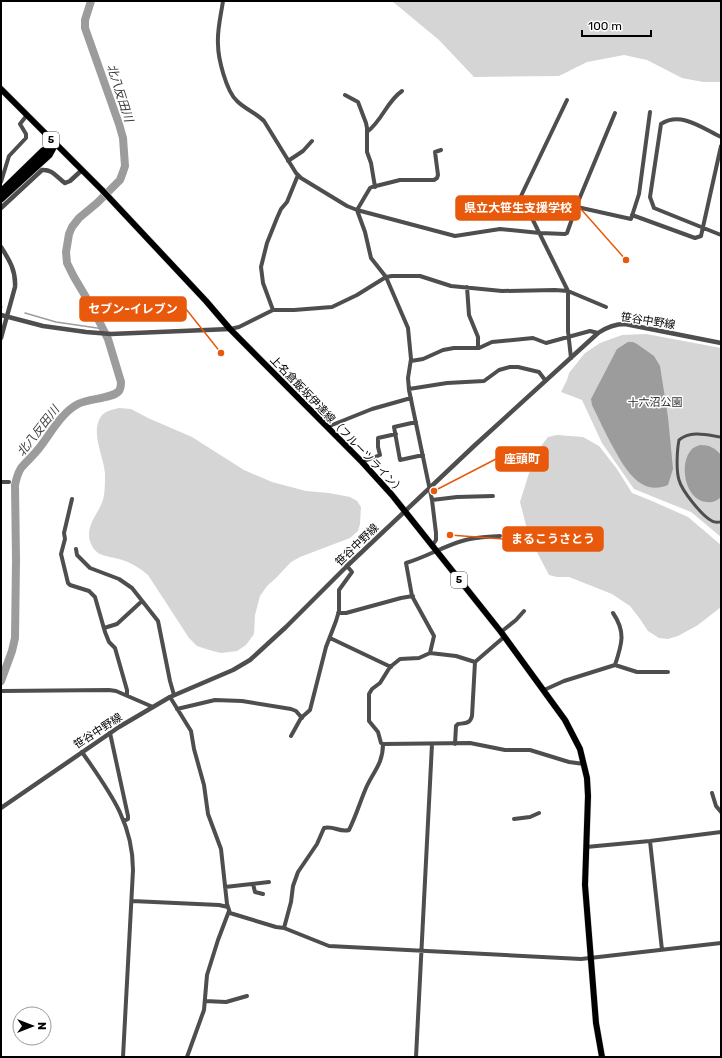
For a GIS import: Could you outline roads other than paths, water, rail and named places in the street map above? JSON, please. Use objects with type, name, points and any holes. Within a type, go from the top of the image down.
[{"type":"highway","points":[[1,192],[43,151],[55,144]]},
{"type":"highway","points":[[1,199],[48,155],[55,144]]},
{"type":"main road","name":"上名倉飯坂伊達線（フルーツライン）","points":[[1,89],[103,191],[206,301],[230,329],[362,462],[405,511],[502,634],[544,690],[573,733],[580,749],[587,778],[588,792],[585,885],[596,1023],[602,1057]]},
{"type":"street","points":[[223,1],[218,44],[221,60],[232,96],[242,106],[260,116],[298,175],[357,210],[455,236],[500,229],[540,233],[568,233],[615,113]]},
{"type":"street","points":[[367,132],[376,126],[389,104],[396,95],[402,91]]},
{"type":"street","points":[[345,95],[358,102],[366,123],[367,152],[371,163],[374,187]]},
{"type":"street","points":[[567,100],[522,196],[568,291],[568,336],[570,358]]},
{"type":"street","points":[[577,207],[631,219],[639,194],[650,112]]},
{"type":"street","points":[[1,182],[9,156],[26,138],[26,134],[20,124],[27,116]]},
{"type":"street","points":[[721,137],[686,120],[668,120],[661,124],[650,197],[654,208],[721,235]]},
{"type":"street","points":[[288,161],[303,151],[312,140]]},
{"type":"street","points":[[632,215],[695,238],[701,236],[721,146]]},
{"type":"street","points":[[357,210],[370,188],[400,180],[434,180],[437,178],[436,152],[441,150]]},
{"type":"street","points":[[1,208],[42,170],[52,172],[65,183],[70,181],[82,170]]},
{"type":"street","points":[[273,310],[262,278],[261,267],[267,243],[277,218],[281,209],[288,202],[298,175]]},
{"type":"street","points":[[357,210],[365,232],[371,258],[386,277],[408,328],[411,361],[408,378],[409,389],[432,500],[436,532],[434,548]]},
{"type":"street","points":[[1,247],[11,263],[14,270],[15,279],[15,287],[1,338]]},
{"type":"street","points":[[1,315],[43,326],[111,334],[230,329],[239,327],[273,310],[332,307],[357,295],[386,277],[392,276],[420,276],[451,286],[502,291],[568,291],[606,307]]},
{"type":"street","points":[[467,287],[469,315],[478,337],[478,348]]},
{"type":"street","name":"笹谷中野線","points":[[2,808],[110,733],[153,707],[172,696],[233,670],[250,660],[286,628],[405,511],[545,380],[598,333],[617,324],[625,324],[721,343]]},
{"type":"street","points":[[411,361],[423,359],[442,350],[463,347],[478,348],[492,342],[533,338],[546,343],[590,331],[598,333]]},
{"type":"street","points":[[409,389],[447,383],[484,380],[499,370],[510,367],[518,367],[539,372],[545,380]]},
{"type":"street","points":[[327,427],[372,409],[411,398]]},
{"type":"street","points":[[416,422],[394,427],[400,460],[423,456]]},
{"type":"street","points":[[362,462],[380,455],[378,438],[396,434]]},
{"type":"street","points":[[721,437],[699,434],[683,437],[679,440],[678,461],[679,480],[687,494],[702,513],[710,520],[721,522]]},
{"type":"street","points":[[1,482],[9,482]]},
{"type":"street","points":[[432,500],[458,497],[493,496]]},
{"type":"street","points":[[72,499],[64,533],[65,540],[61,549],[62,562],[68,583],[89,591],[95,597],[109,642],[115,648],[127,690],[127,696]]},
{"type":"street","points":[[430,654],[434,636],[412,596],[406,563],[424,557],[434,548],[464,540],[500,536]]},
{"type":"street","points":[[76,549],[77,555],[90,568],[119,579],[132,588],[158,621],[172,696],[177,709],[191,731],[194,749],[204,785],[208,814],[221,848],[225,887],[230,913],[284,928],[329,946],[590,958],[721,943]]},
{"type":"street","points":[[291,736],[302,718],[310,710],[319,671],[338,613],[339,590],[352,572],[348,566]]},
{"type":"street","points":[[338,613],[346,613],[412,596]]},
{"type":"street","points":[[104,628],[117,624],[142,601]]},
{"type":"street","points":[[456,744],[455,727],[458,724],[468,722],[471,720],[472,716],[475,662],[524,612]]},
{"type":"street","points":[[613,613],[620,628],[623,640],[615,665]]},
{"type":"street","points":[[330,638],[391,667]]},
{"type":"street","points":[[284,928],[291,902],[293,886],[301,866],[317,844],[324,828],[329,826],[343,831],[349,830],[366,788],[380,762],[383,744],[381,743],[378,732],[369,721],[369,694],[372,689],[380,683],[391,667],[402,658],[419,658],[430,654],[456,656],[475,662]]},
{"type":"street","points":[[544,690],[564,681],[615,665],[637,672],[668,672]]},
{"type":"street","points":[[2,691],[109,690],[116,691],[153,707]]},
{"type":"street","points":[[177,709],[215,700],[242,701],[291,709],[296,711],[302,718]]},
{"type":"street","points":[[110,733],[128,816],[128,819],[124,821]]},
{"type":"street","points":[[383,744],[470,744],[505,750],[530,750],[569,762],[584,764]]},
{"type":"street","points":[[416,1057],[432,744]]},
{"type":"street","points":[[82,752],[119,808],[130,840],[133,864],[132,901],[123,1057]]},
{"type":"street","points":[[712,792],[716,806],[721,812]]},
{"type":"street","points":[[514,819],[530,817],[539,813]]},
{"type":"street","points":[[586,847],[721,832]]},
{"type":"street","points":[[650,841],[662,950]]},
{"type":"street","points":[[225,887],[269,882]]},
{"type":"street","points":[[253,884],[255,892],[263,894]]},
{"type":"street","points":[[132,901],[219,905],[229,909]]},
{"type":"street","points":[[187,1057],[204,1010],[207,975],[229,909]]},
{"type":"street","points":[[205,1001],[226,1002],[247,996]]},
{"type":"waterway","name":"北八反田川","points":[[1,681],[15,638],[15,485],[19,472],[66,413],[83,402],[116,394],[121,386],[108,339],[67,263],[66,252],[69,234],[72,227],[79,218],[97,203],[120,180],[125,166],[123,138],[119,124],[85,28],[85,20],[91,1]]},
{"type":"waterway","points":[[25,313],[56,322],[104,329]]},
{"type":"place","name":"県立大笹生支援学校","points":[[626,260]]},
{"type":"place","name":"セブン-イレブン","points":[[221,353]]},
{"type":"place","name":"座頭町","points":[[434,491]]},
{"type":"place","name":"まるこうさとう","points":[[450,535]]},
{"type":"park label","name":"十六沼公園","points":[[655,402]]}]
